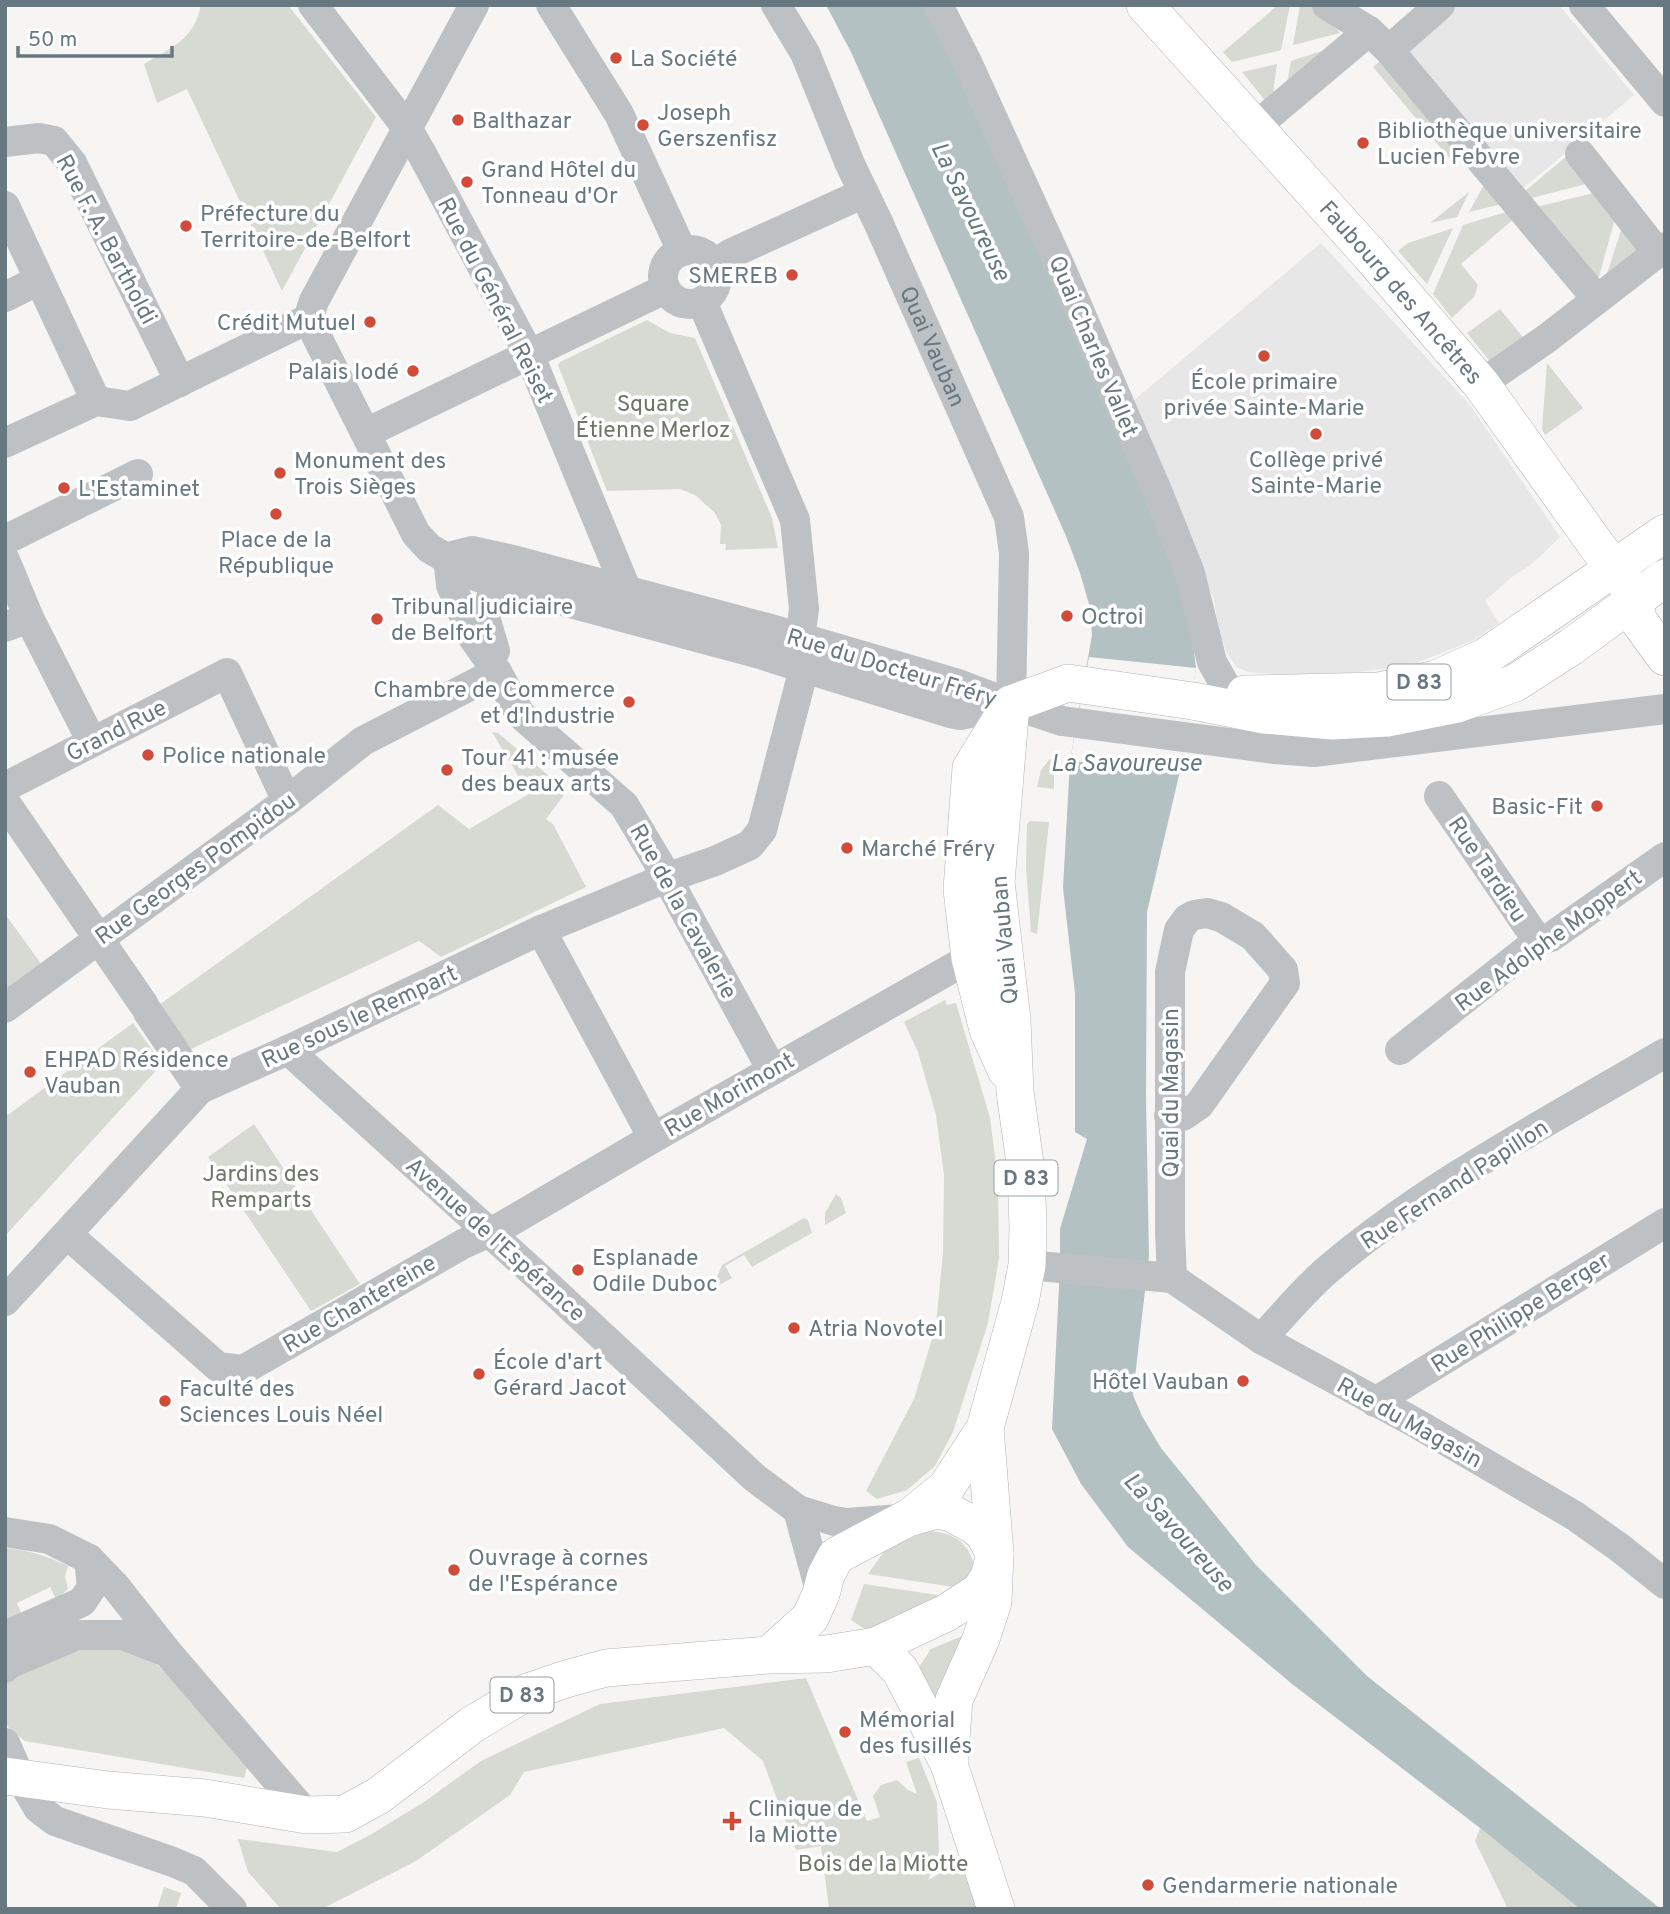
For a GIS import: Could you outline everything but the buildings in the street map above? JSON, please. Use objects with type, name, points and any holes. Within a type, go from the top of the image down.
[{"type":"main road","name":"Faubourg des Ancêtres","points":[[1149,7],[1481,384],[1614,568],[1656,595],[1636,617],[1665,657]]},
{"type":"main road","name":"D 83","points":[[1192,701],[1230,694],[1378,691],[1436,679],[1485,657],[1665,533]]},
{"type":"main road","name":"D 83","points":[[1011,704],[1075,684],[1279,717],[1333,721],[1387,718],[1457,704],[1515,683],[1656,595]]},
{"type":"main road","name":"Quai Vauban","points":[[1011,704],[971,768],[962,888],[970,958],[988,1030],[1015,1092]]},
{"type":"main road","name":"Quai Vauban","points":[[908,1518],[946,1489],[985,1428],[1020,1302],[1042,1266],[1028,1227],[1026,1170],[1015,1092],[1012,1020],[996,883],[1011,704]]},
{"type":"main road","name":"Quai Vauban","points":[[949,1764],[954,1700],[981,1639],[993,1602],[995,1554],[985,1428]]},
{"type":"main road","points":[[769,1655],[810,1618],[836,1556],[908,1518],[937,1510],[951,1513],[984,1534],[995,1554],[989,1577],[980,1591],[946,1613],[876,1646]]},
{"type":"main road","points":[[821,1594],[834,1628],[848,1641],[876,1646],[900,1670],[949,1764],[996,1909]]},
{"type":"main road","name":"D 83","points":[[9,1762],[111,1773],[205,1798],[307,1815],[345,1814],[379,1796],[472,1724],[525,1693],[556,1682],[606,1668],[769,1655],[826,1654],[876,1646]]},
{"type":"street","name":"Rue du Général Reiset","points":[[313,5],[407,128],[528,354],[627,591]]},
{"type":"street","points":[[448,557],[429,548],[416,534],[309,319],[314,301],[474,5]]},
{"type":"street","points":[[551,5],[619,114],[682,251]]},
{"type":"street","name":"Quai Vauban","points":[[776,5],[805,53],[850,164],[1009,517],[1014,553],[1011,704]]},
{"type":"street","name":"Quai Charles Vallet","points":[[938,5],[1004,143],[1158,493],[1190,573],[1212,662],[1230,694]]},
{"type":"street","points":[[1327,5],[1379,40],[1596,299]]},
{"type":"street","points":[[1255,127],[1379,40],[1440,5]]},
{"type":"street","points":[[1584,5],[1665,102]]},
{"type":"street","name":"Rue F. A. Bartholdi","points":[[5,142],[39,138],[54,141],[72,163],[180,382]]},
{"type":"street","points":[[1481,384],[1546,339],[1661,250],[1580,154]]},
{"type":"street","points":[[715,264],[730,254],[864,194]]},
{"type":"street","points":[[5,205],[96,401]]},
{"type":"street","points":[[697,250],[705,253],[715,264],[718,282],[715,290],[702,302],[685,304],[677,301],[666,289],[663,270],[674,255],[682,251],[697,250]]},
{"type":"street","points":[[5,297],[39,280]]},
{"type":"street","points":[[366,433],[666,289]]},
{"type":"street","points":[[702,302],[796,520],[804,609],[800,638]]},
{"type":"street","points":[[5,443],[96,401],[130,406],[309,319]]},
{"type":"street","points":[[5,540],[138,474]]},
{"type":"street","name":"Rue du Docteur Fréry","points":[[448,557],[472,551],[627,591],[958,684],[1011,704]]},
{"type":"street","name":"Rue du Docteur Fréry","points":[[448,557],[476,576],[496,583],[760,653],[960,715],[1011,704]]},
{"type":"street","name":"Rue de la Cavalerie","points":[[448,557],[451,585],[474,639],[497,672],[520,714],[624,805],[772,1070]]},
{"type":"street","points":[[5,560],[17,622],[92,742]]},
{"type":"street","name":"Rue de la Cavalerie","points":[[496,583],[485,617],[496,654],[497,672]]},
{"type":"street","name":"Rue sous le Rempart","points":[[5,1301],[200,1089],[541,930],[750,845],[762,830],[804,668]]},
{"type":"street","name":"Rue Georges Pompidou","points":[[5,1008],[287,801],[363,741],[497,672]]},
{"type":"street","name":"Grand Rue","points":[[5,786],[227,673],[287,801]]},
{"type":"street","points":[[1011,704],[1076,723],[1314,752],[1665,709]]},
{"type":"street","name":"Rue Tardieu","points":[[1439,796],[1538,941]]},
{"type":"street","points":[[5,802],[200,1089]]},
{"type":"street","name":"Rue Adolphe Moppert","points":[[1400,1049],[1538,941],[1551,937],[1665,857]]},
{"type":"street","name":"Quai du Magasin","points":[[1160,1277],[1170,1232],[1169,1116],[1170,972],[1179,930],[1187,919],[1207,913],[1221,916],[1253,936],[1283,970],[1285,983],[1199,1105],[1183,1116],[1169,1116]]},
{"type":"street","points":[[541,930],[653,1138]]},
{"type":"street","name":"Rue Morimont","points":[[489,1232],[970,958]]},
{"type":"street","name":"Avenue de l'Espérance","points":[[288,1050],[755,1478],[798,1510],[834,1521],[847,1523],[908,1518]]},
{"type":"street","name":"Rue Fernand Papillon","points":[[1261,1339],[1330,1267],[1396,1216],[1470,1167],[1665,1053]]},
{"type":"street","name":"Rue Philippe Berger","points":[[1375,1402],[1665,1223]]},
{"type":"street","name":"Rue Chantereine","points":[[68,1235],[218,1367],[243,1370],[463,1244],[489,1232]]},
{"type":"street","points":[[1042,1266],[1160,1277]]},
{"type":"street","name":"Rue du Magasin","points":[[1160,1277],[1261,1339],[1414,1422],[1575,1516],[1665,1584]]},
{"type":"street","points":[[798,1510],[821,1594]]},
{"type":"street","points":[[5,1532],[48,1539],[89,1559],[116,1587],[167,1653],[307,1815]]},
{"type":"street","points":[[5,1636],[82,1602],[92,1587],[89,1559]]},
{"type":"street","points":[[5,1668],[77,1635],[123,1634],[167,1653]]},
{"type":"street","points":[[9,1762],[38,1808],[55,1821],[194,1871],[232,1909]]},
{"type":"shaded area","points":[[1448,5],[1559,5],[1634,95],[1520,191],[1400,46]]},
{"type":"shaded area","points":[[1321,243],[1470,405],[1560,537],[1533,563],[1485,601],[1499,623],[1474,640],[1411,665],[1319,677],[1248,672],[1236,667],[1226,651],[1219,631],[1214,600],[1132,402]]},
{"type":"green space","points":[[201,5],[288,5],[376,117],[282,291],[187,89],[157,103],[144,64],[187,35],[198,17]]},
{"type":"green space","points":[[1278,5],[1290,5],[1281,50],[1232,62],[1223,52]]},
{"type":"green space","points":[[1300,5],[1318,5],[1340,33],[1293,45]]},
{"type":"green space","points":[[1347,43],[1285,94],[1291,61]]},
{"type":"green space","points":[[1387,55],[1468,153],[1455,165],[1373,67]]},
{"type":"green space","points":[[1277,64],[1271,108],[1242,72]]},
{"type":"green space","points":[[1568,155],[1590,183],[1520,201],[1517,198]]},
{"type":"green space","points":[[1489,176],[1510,202],[1469,212]]},
{"type":"green space","points":[[1469,192],[1457,217],[1430,223]]},
{"type":"green space","points":[[1598,192],[1616,215],[1597,284],[1536,207]]},
{"type":"green space","points":[[1516,209],[1515,218],[1461,264],[1478,285],[1474,297],[1452,318],[1433,294],[1463,225]]},
{"type":"green space","points":[[1623,224],[1644,251],[1605,280]]},
{"type":"green space","points":[[1453,228],[1427,284],[1398,251],[1408,243]]},
{"type":"green space","points":[[1500,309],[1526,341],[1493,365],[1467,333]]},
{"type":"green space","name":"Square Étienne Merloz","points":[[647,320],[670,333],[695,338],[772,518],[778,548],[725,550],[726,544],[720,544],[721,525],[715,513],[695,495],[680,489],[607,491],[558,365]]},
{"type":"green space","points":[[1547,363],[1583,408],[1545,435],[1542,429]]},
{"type":"green space","points":[[492,732],[498,733],[567,791],[546,819],[553,824],[586,887],[441,957],[419,941],[191,1049],[159,1005],[438,805],[469,829],[529,794]]},
{"type":"green space","points":[[1050,759],[1054,762],[1054,789],[1037,787],[1041,770]]},
{"type":"green space","points":[[1030,821],[1049,822],[1037,934],[1031,932],[1026,868],[1027,824]]},
{"type":"green space","points":[[5,914],[42,965],[5,992]]},
{"type":"green space","points":[[945,1000],[947,1005],[956,1003],[990,1118],[998,1180],[999,1258],[988,1323],[953,1432],[935,1466],[907,1490],[877,1499],[866,1491],[914,1399],[936,1325],[943,1252],[944,1175],[936,1115],[918,1052],[904,1022]]},
{"type":"green space","points":[[133,1023],[162,1064],[5,1236],[5,1117]]},
{"type":"green space","name":"Jardins des Remparts","points":[[254,1124],[360,1284],[311,1311],[208,1157]]},
{"type":"green space","points":[[836,1194],[841,1198],[846,1213],[825,1225],[825,1213]]},
{"type":"green space","points":[[804,1218],[808,1220],[812,1233],[752,1267],[744,1255],[725,1266],[732,1278],[712,1289],[722,1265]]},
{"type":"green space","points":[[927,1531],[954,1537],[966,1547],[975,1573],[960,1588],[868,1574],[886,1549]]},
{"type":"green space","points":[[5,1548],[38,1554],[68,1566],[65,1577],[68,1588],[57,1601],[50,1587],[17,1603],[23,1618],[5,1625]]},
{"type":"green space","points":[[864,1584],[944,1596],[872,1630],[851,1620]]},
{"type":"green space","points":[[965,1635],[941,1724],[917,1670],[931,1649]]},
{"type":"green space","points":[[80,1643],[144,1653],[165,1672],[247,1767],[244,1778],[25,1741],[8,1727],[5,1718],[5,1682]]},
{"type":"green space","name":"Bois de la Miotte","points":[[806,1678],[867,1821],[880,1817],[873,1796],[881,1785],[897,1780],[917,1794],[906,1762],[919,1758],[937,1802],[939,1853],[928,1880],[975,1855],[978,1909],[829,1909],[821,1846],[796,1850],[763,1761],[724,1728],[524,1772],[510,1795],[416,1861],[322,1909],[281,1909],[248,1872],[238,1839],[337,1852],[424,1802],[481,1761],[600,1704]]},
{"type":"green space","points":[[1480,1828],[1580,1909],[1508,1909],[1475,1841]]},
{"type":"green space","points":[[164,1887],[181,1893],[176,1909],[157,1909]]},
{"type":"water","name":"La Savoureuse","points":[[826,5],[927,5],[1115,416],[1189,611],[1196,668],[1180,771],[1147,912],[1149,1256],[1133,1395],[1142,1416],[1161,1448],[1256,1565],[1367,1676],[1661,1909],[1580,1909],[1480,1828],[1292,1684],[1128,1547],[1081,1484],[1052,1429],[1060,1229],[1087,1139],[1075,1132],[1075,993],[1063,888],[1070,761],[1092,635],[1089,604],[1066,536],[851,52]]},
{"type":"pier","points":[[1089,657],[1196,668],[1180,771],[1070,761]]},
{"type":"place","name":"La Société","points":[[616,58]]},
{"type":"place","name":"Balthazar","points":[[458,120]]},
{"type":"place","name":"Joseph Gerszenfisz","points":[[643,125]]},
{"type":"place","name":"Bibliothèque universitaire Lucien Febvre","points":[[1363,143]]},
{"type":"place","name":"Grand Hôtel du Tonneau d'Or","points":[[467,182]]},
{"type":"place","name":"Préfecture du Territoire-de-Belfort","points":[[186,226]]},
{"type":"place","name":"SMEREB","points":[[792,275]]},
{"type":"place","name":"Crédit Mutuel","points":[[370,322]]},
{"type":"place","name":"École primaire privée Sainte-Marie","points":[[1264,356]]},
{"type":"place","name":"Palais Iodé","points":[[413,371]]},
{"type":"place","name":"Collège privé Sainte-Marie","points":[[1316,434]]},
{"type":"place","name":"Monument des Trois Sièges","points":[[280,473]]},
{"type":"place","name":"L'Estaminet","points":[[64,488]]},
{"type":"place","name":"Place de la République","points":[[276,514]]},
{"type":"place","name":"Octroi","points":[[1067,616]]},
{"type":"place","name":"Tribunal judiciaire de Belfort","points":[[377,619]]},
{"type":"place","name":"Chambre de Commerce et d'Industrie","points":[[629,702]]},
{"type":"place","name":"Police nationale","points":[[148,755]]},
{"type":"place","name":"Tour 41 : musée des beaux arts","points":[[447,770]]},
{"type":"place","name":"Basic-Fit","points":[[1597,806]]},
{"type":"place","name":"Marché Fréry","points":[[847,848]]},
{"type":"place","name":"EHPAD Résidence Vauban","points":[[30,1072]]},
{"type":"place","name":"Esplanade Odile Duboc","points":[[578,1270]]},
{"type":"place","name":"Atria Novotel","points":[[794,1328]]},
{"type":"place","name":"École d'art Gérard Jacot","points":[[479,1374]]},
{"type":"place","name":"Hôtel Vauban","points":[[1243,1381]]},
{"type":"place","name":"Faculté des Sciences Louis Néel","points":[[165,1401]]},
{"type":"place","name":"Ouvrage à cornes de l'Espérance","points":[[454,1570]]},
{"type":"place","name":"Mémorial des fusillés","points":[[845,1732]]},
{"type":"place","name":"Clinique de la Miotte","points":[[732,1821]]},
{"type":"place","name":"Gendarmerie nationale","points":[[1148,1885]]}]
